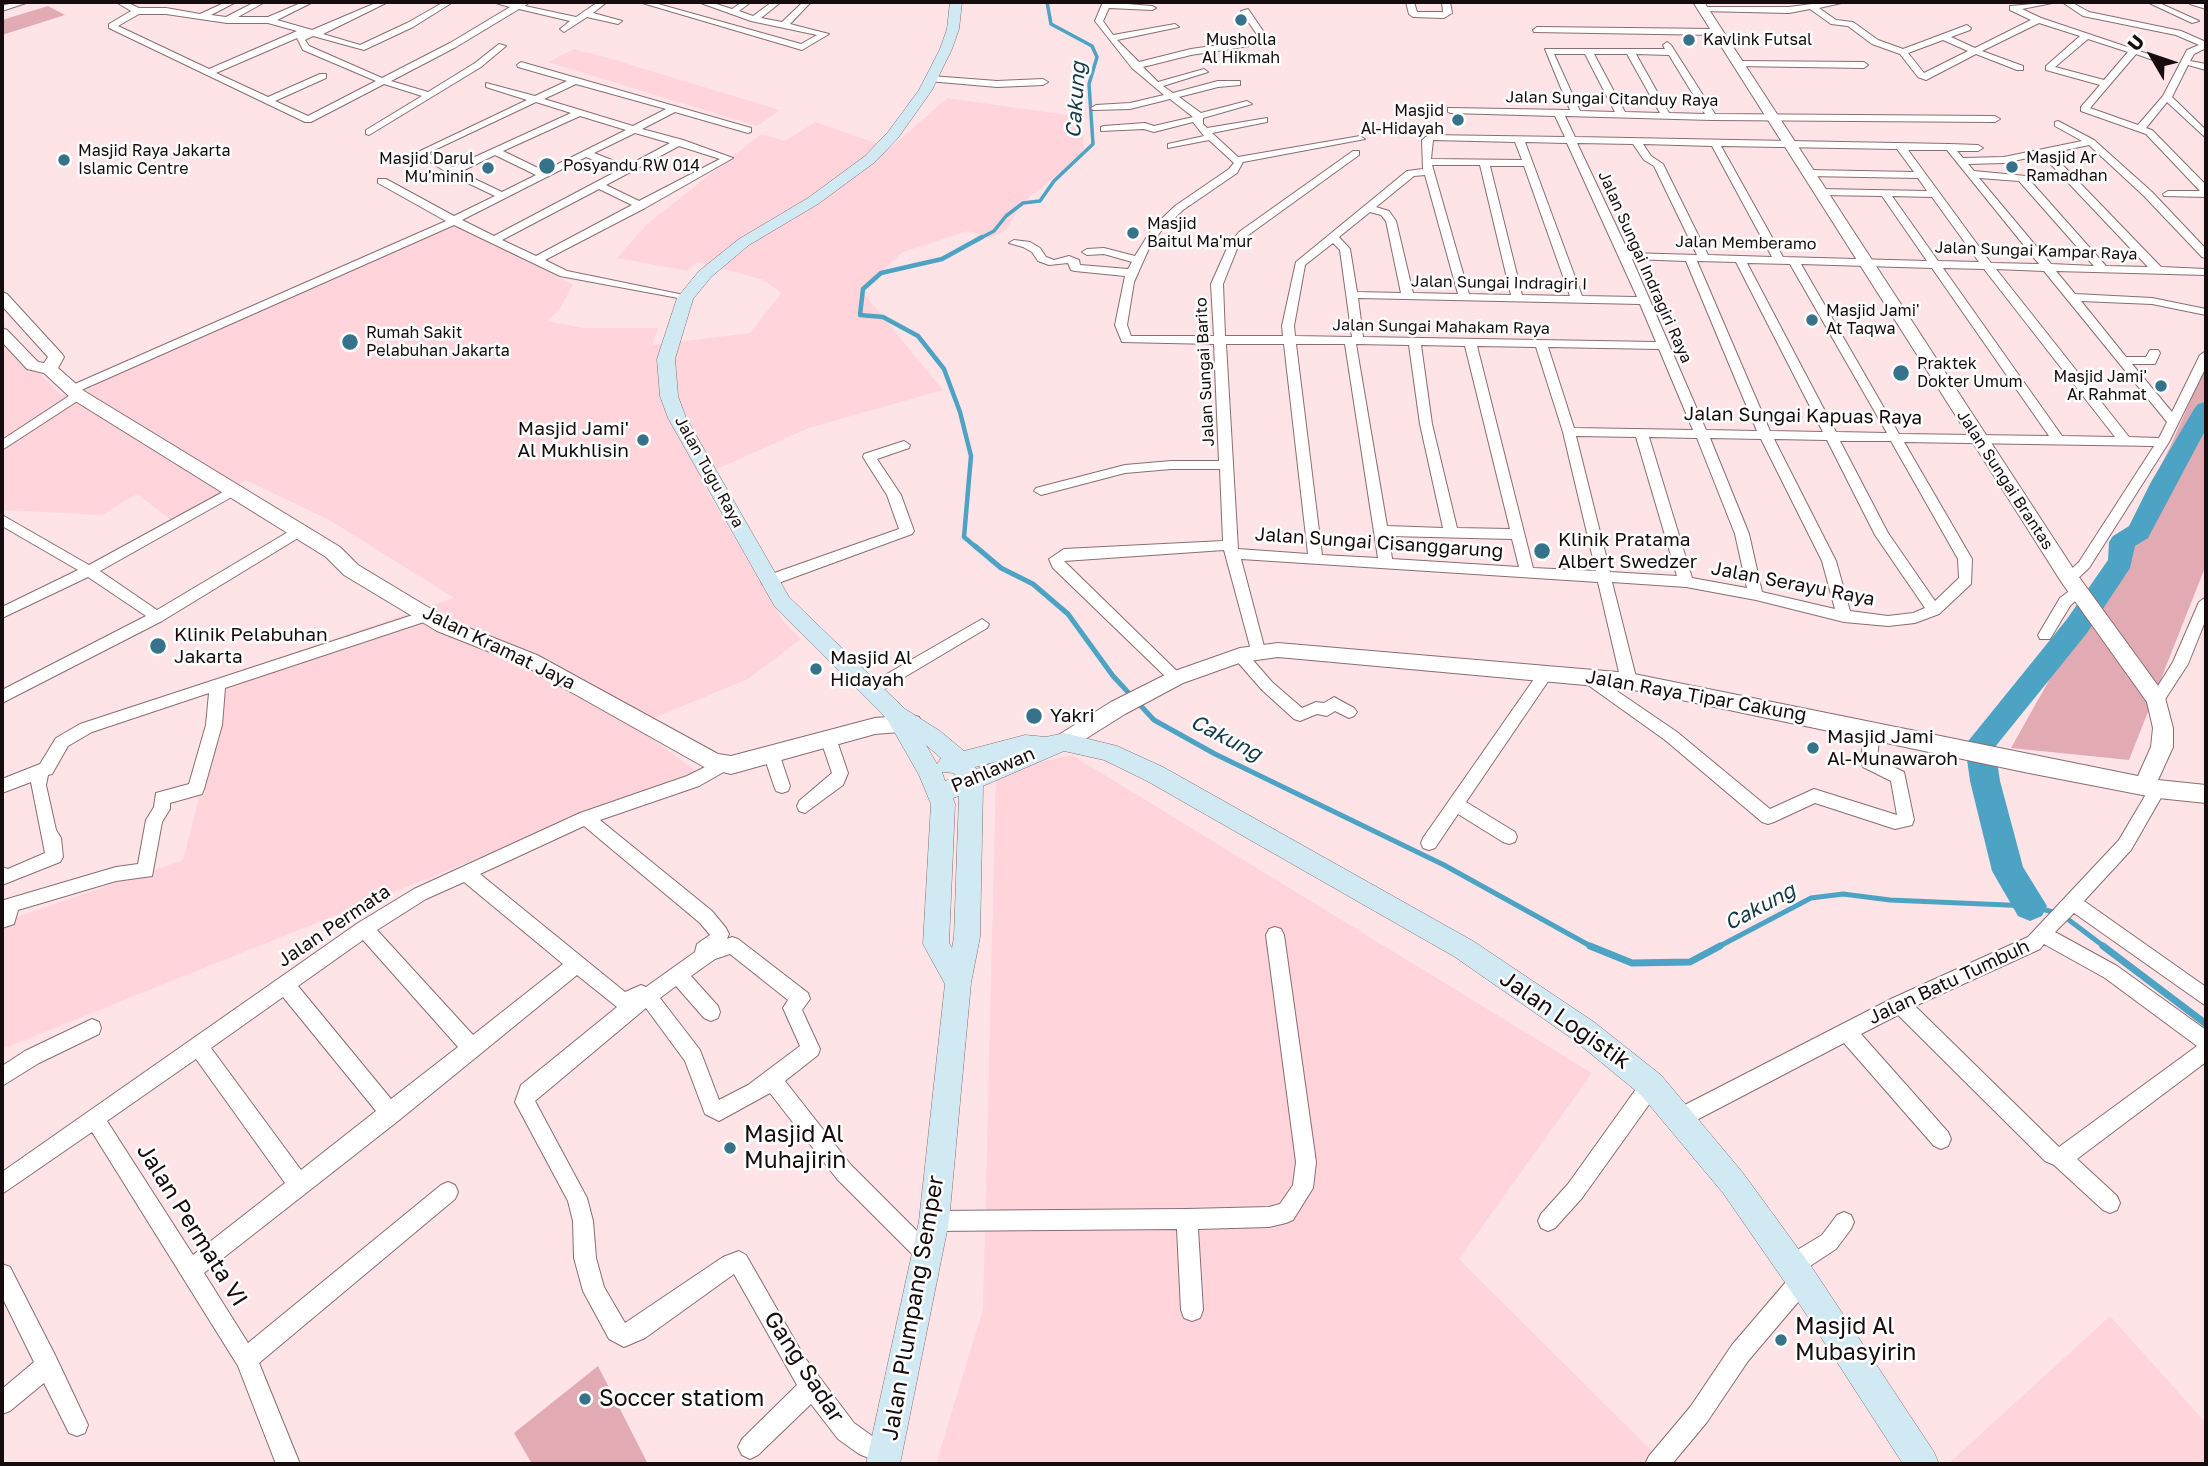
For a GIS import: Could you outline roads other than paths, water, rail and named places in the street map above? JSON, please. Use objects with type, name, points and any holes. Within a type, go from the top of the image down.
[{"type":"main road","name":"Jalan Tugu Raya","points":[[903,721],[782,602],[768,581],[677,418],[669,396],[666,359],[685,298],[723,257],[813,201],[880,151],[931,79],[953,29],[956,2]]},
{"type":"main road","points":[[903,721],[965,771]]},
{"type":"main road","points":[[903,721],[935,783],[942,838],[936,944],[958,983]]},
{"type":"main road","name":"Pahlawan","points":[[935,783],[965,771],[1027,759],[1056,744]]},
{"type":"main road","name":"Jalan Logistik","points":[[1056,744],[1128,760],[1464,949],[1584,1031],[1651,1085],[1680,1118],[1797,1273],[1922,1464]]},
{"type":"main road","name":"Jalan Plumpang Semper","points":[[885,1459],[934,1221],[958,983],[967,937],[965,771]]},
{"type":"street","points":[[2,9],[26,2]]},
{"type":"street","points":[[120,2],[137,11],[166,10],[227,20],[265,20],[313,31],[360,48],[410,25],[449,2]]},
{"type":"street","points":[[156,2],[112,26],[308,120],[453,45],[466,43],[502,46],[459,77],[369,132]]},
{"type":"street","points":[[202,16],[232,2]]},
{"type":"street","points":[[227,20],[261,2]]},
{"type":"street","points":[[249,30],[265,20],[309,2]]},
{"type":"street","points":[[208,73],[384,2]]},
{"type":"street","points":[[496,2],[516,8],[618,21]]},
{"type":"street","points":[[466,43],[525,2]]},
{"type":"street","points":[[564,29],[603,2]]},
{"type":"street","points":[[643,2],[803,47],[825,34],[754,19],[716,4],[702,2]]},
{"type":"street","points":[[733,12],[747,2]]},
{"type":"street","points":[[754,19],[777,2]]},
{"type":"street","points":[[784,25],[807,2]]},
{"type":"street","points":[[1410,2],[1412,12],[1417,15],[1447,15],[1446,2]]},
{"type":"street","points":[[2053,2],[2012,8],[2038,20],[2153,57]]},
{"type":"street","points":[[2066,2],[2086,14],[2163,30],[2206,46]]},
{"type":"street","points":[[2151,2],[2195,21]]},
{"type":"street","points":[[2193,2],[2206,7]]},
{"type":"street","points":[[1700,5],[1813,8],[1833,3]]},
{"type":"street","points":[[1152,8],[1106,4],[1099,20],[1135,66],[1198,117]]},
{"type":"street","name":"Jalan Sungai Brantas","points":[[1700,5],[2077,590],[2157,700],[2163,728],[2162,747],[2151,787]]},
{"type":"street","points":[[1813,8],[1834,22],[1850,24],[1875,42],[1903,52],[1921,75],[1929,77],[2038,20]]},
{"type":"street","points":[[1135,66],[1197,51],[1266,41],[1245,11]]},
{"type":"street","points":[[2163,30],[2206,20]]},
{"type":"street","points":[[1111,38],[1175,27]]},
{"type":"street","points":[[1903,52],[1967,28]]},
{"type":"street","points":[[1537,30],[1717,32]]},
{"type":"street","points":[[313,31],[300,39],[306,47],[382,81],[430,95]]},
{"type":"street","points":[[1660,32],[1712,117]]},
{"type":"street","points":[[1941,36],[2020,68]]},
{"type":"street","points":[[2086,36],[2049,68],[2105,83]]},
{"type":"street","points":[[2141,128],[2167,97],[2190,52],[2206,46]]},
{"type":"street","points":[[1587,50],[1622,115]]},
{"type":"street","points":[[479,51],[491,54]]},
{"type":"street","points":[[1577,115],[1548,51],[1671,52]]},
{"type":"street","points":[[1630,51],[1667,116]]},
{"type":"street","points":[[2134,51],[2084,109],[2152,134],[2206,192]]},
{"type":"street","points":[[2184,62],[2206,67]]},
{"type":"street","points":[[1738,64],[1864,65]]},
{"type":"street","points":[[521,65],[748,130]]},
{"type":"street","points":[[1156,85],[1204,72]]},
{"type":"street","points":[[267,102],[323,76]]},
{"type":"street","points":[[459,77],[728,158],[537,260]]},
{"type":"street","points":[[931,79],[998,84],[1043,82]]},
{"type":"street","points":[[503,196],[421,153],[577,80]]},
{"type":"street","points":[[1096,108],[1129,106],[1218,84],[1237,83]]},
{"type":"street","points":[[2167,97],[2206,135]]},
{"type":"street","points":[[1104,129],[1146,126],[1154,129],[1247,104]]},
{"type":"street","points":[[2,446],[75,393],[455,221],[674,109]]},
{"type":"street","name":"Jalan Sungai Citanduy Raya","points":[[1451,110],[1577,115],[1995,119]]},
{"type":"street","points":[[453,171],[498,153],[581,113]]},
{"type":"street","name":"Jalan Sungai Indragiri Raya","points":[[1559,114],[1625,256],[1701,433],[1742,534],[1756,595]]},
{"type":"street","points":[[1013,243],[1026,244],[1036,250],[1042,259],[1053,263],[1069,259],[1075,262],[1075,268],[1131,273],[1157,229],[1189,200],[1239,166],[1236,160],[1198,125],[1198,117]]},
{"type":"street","points":[[1171,146],[1264,120]]},
{"type":"street","points":[[2058,124],[2091,142],[2148,194],[2206,255]]},
{"type":"street","points":[[1465,299],[1428,167],[1428,138],[1978,148]]},
{"type":"street","points":[[1519,138],[1577,299]]},
{"type":"street","points":[[1236,160],[1293,153],[1360,139]]},
{"type":"street","points":[[494,240],[680,142]]},
{"type":"street","points":[[1637,142],[1647,158],[1658,163],[1704,258]]},
{"type":"street","points":[[1960,161],[2004,160],[2091,142]]},
{"type":"street","points":[[1715,143],[1779,259]]},
{"type":"street","points":[[1900,146],[1987,265],[2125,441]]},
{"type":"street","points":[[1949,147],[2043,266],[2174,423]]},
{"type":"street","points":[[498,153],[544,175]]},
{"type":"street","name":"Jalan Sungai Barito","points":[[1249,653],[1231,549],[1217,284],[1237,241],[1254,225],[1356,153]]},
{"type":"street","points":[[2045,153],[2157,270]]},
{"type":"street","points":[[587,154],[628,170]]},
{"type":"street","points":[[1316,559],[1289,326],[1300,264],[1367,206],[1411,173],[1428,167],[1484,162],[1528,163]]},
{"type":"street","points":[[1484,162],[1517,297]]},
{"type":"street","points":[[1808,173],[1921,175]]},
{"type":"street","points":[[1970,174],[2024,179],[2102,268]]},
{"type":"street","points":[[382,181],[455,221],[564,274],[685,298]]},
{"type":"street","points":[[599,185],[641,206]]},
{"type":"street","points":[[1820,192],[1935,194]]},
{"type":"street","points":[[2168,194],[2206,192]]},
{"type":"street","points":[[1885,193],[2058,440]]},
{"type":"street","points":[[1367,206],[1385,213],[1391,221],[1408,298]]},
{"type":"street","points":[[1332,236],[1343,245],[1354,295],[1354,340],[1386,562]]},
{"type":"street","points":[[1087,252],[1108,251],[1138,260]]},
{"type":"street","name":"Jalan Memberamo","points":[[1625,256],[1865,262]]},
{"type":"street","points":[[1690,257],[1764,433],[1829,561],[1844,617]]},
{"type":"street","points":[[1740,259],[1882,535],[1934,610]]},
{"type":"street","name":"Jalan Serayu Raya","points":[[1606,578],[1685,582],[1756,595],[1844,617],[1888,621],[1914,618],[1934,610],[1966,580],[1965,559],[1793,259]]},
{"type":"street","name":"Jalan Sungai Kampar Raya","points":[[1865,262],[2206,272]]},
{"type":"street","name":"Jalan Sungai Mahakam Raya","points":[[1131,273],[1121,325],[1126,340],[1354,340],[1471,345],[1664,346]]},
{"type":"street","name":"Jalan Sungai Indragiri I","points":[[1354,295],[1643,301]]},
{"type":"street","points":[[2,297],[56,357],[49,369]]},
{"type":"street","points":[[2069,297],[2152,301],[2206,312]]},
{"type":"street","name":"Jalan Kramat Jaya","points":[[2,333],[33,366],[49,369],[75,393],[333,552],[351,570],[444,626],[530,660],[723,764]]},
{"type":"street","points":[[1415,343],[1426,424],[1451,532]]},
{"type":"street","points":[[1471,345],[1527,572]]},
{"type":"street","points":[[1541,345],[1569,432],[1629,681]]},
{"type":"street","points":[[2121,360],[2151,361],[2154,353]]},
{"type":"street","points":[[2045,635],[2065,602],[2077,590],[2084,565],[2174,423],[2206,355]]},
{"type":"street","name":"Jalan Sungai Kapuas Raya","points":[[1569,432],[1764,433],[2163,442]]},
{"type":"street","points":[[1641,433],[1685,582]]},
{"type":"street","points":[[768,581],[907,531],[894,495],[869,457],[904,445]]},
{"type":"street","points":[[1041,491],[1125,469],[1171,465],[1225,465]]},
{"type":"street","points":[[2,613],[89,571],[232,491]]},
{"type":"street","points":[[2,520],[89,571],[157,617]]},
{"type":"street","points":[[2,697],[157,617],[298,531]]},
{"type":"street","points":[[1382,531],[1517,534]]},
{"type":"street","name":"Jalan Sungai Cisanggarung","points":[[1176,678],[1058,565],[1057,557],[1159,547],[1231,549],[1316,559],[1606,578]]},
{"type":"street","points":[[2157,700],[2180,664],[2206,602]]},
{"type":"street","points":[[2,786],[49,767],[62,742],[78,731],[428,615]]},
{"type":"street","points":[[871,690],[982,624]]},
{"type":"street","points":[[1249,653],[1267,686],[1300,715],[1316,708],[1327,710],[1334,702],[1349,712]]},
{"type":"street","name":"Jalan Raya Tipar Cakung","points":[[1146,693],[1176,678],[1249,653],[1586,676],[1629,681],[1872,729],[2029,764],[2151,787],[2206,794]]},
{"type":"street","points":[[1429,843],[1546,673]]},
{"type":"street","points":[[1586,676],[1671,736],[1772,817],[1814,796],[1895,822],[1906,821],[1898,777],[1869,762],[1872,729]]},
{"type":"street","points":[[2,920],[8,918],[10,905],[116,874],[146,871],[154,820],[162,809],[162,798],[196,789],[214,725],[218,684]]},
{"type":"street","name":"Pahlawan","points":[[1056,744],[1146,693]]},
{"type":"street","points":[[723,764],[772,756],[828,738],[903,721]]},
{"type":"street","points":[[805,806],[836,780],[840,773],[828,738]]},
{"type":"street","points":[[772,756],[782,786]]},
{"type":"street","name":"Jalan Permata","points":[[2,1184],[364,929],[420,894],[586,818],[693,780],[723,764]]},
{"type":"street","points":[[2,874],[4,878],[54,857],[52,838],[48,834],[38,785],[41,772]]},
{"type":"street","points":[[2151,787],[2125,845],[2059,919],[2206,998]]},
{"type":"street","points":[[1457,804],[1509,837]]},
{"type":"street","points":[[465,872],[576,965],[626,1002],[717,940],[720,934],[706,917],[586,818]]},
{"type":"street","name":"Jalan Batu Tumbuh","points":[[1680,1118],[1899,1004],[2034,943],[2059,919],[2111,972],[2206,1041]]},
{"type":"street","points":[[364,929],[473,1049]]},
{"type":"street","points":[[934,1221],[1187,1219],[1269,1217],[1286,1213],[1303,1188],[1306,1162],[1275,935]]},
{"type":"street","points":[[734,945],[801,999],[792,1009],[811,1049],[772,1079],[719,1111],[712,1107],[693,1056],[648,996],[678,975],[709,953],[734,945]]},
{"type":"street","points":[[190,1271],[576,965]]},
{"type":"street","points":[[678,975],[710,1012]]},
{"type":"street","points":[[285,985],[391,1114]]},
{"type":"street","name":"Gang Sadar","points":[[648,996],[528,1093],[524,1102],[577,1198],[583,1221],[585,1258],[594,1290],[617,1331],[624,1336],[638,1330],[720,1270],[739,1262],[812,1387],[846,1431],[885,1459]]},
{"type":"street","points":[[1899,1004],[2059,1158],[2110,1203]]},
{"type":"street","points":[[2,1077],[32,1057],[92,1028]]},
{"type":"street","points":[[1846,1031],[1941,1139]]},
{"type":"street","points":[[198,1046],[300,1186]]},
{"type":"street","points":[[2059,1158],[2206,1051]]},
{"type":"street","points":[[772,1079],[844,1172],[927,1255]]},
{"type":"street","points":[[1548,1221],[1575,1191],[1651,1085]]},
{"type":"street","name":"Jalan Permata VI","points":[[94,1118],[246,1359],[288,1464]]},
{"type":"street","points":[[246,1359],[448,1192]]},
{"type":"street","points":[[1187,1219],[1192,1310]]},
{"type":"street","points":[[1657,1464],[1699,1414],[1797,1273],[1829,1242],[1844,1222]]},
{"type":"street","points":[[2,1275],[77,1425]]},
{"type":"street","points":[[2,1403],[48,1365]]},
{"type":"street","points":[[750,1447],[812,1387]]},
{"type":"waterway","name":"Cakung","points":[[979,239],[994,231],[1006,216],[1023,203],[1040,201],[1054,181],[1093,144],[1089,84],[1097,57],[1092,46],[1051,24],[1047,2]]},
{"type":"waterway","name":"Cakung","points":[[977,548],[964,537],[971,456],[960,412],[944,369],[918,336],[883,317],[860,315],[863,289],[881,273],[942,259],[982,237]]},
{"type":"waterway","points":[[2030,906],[2008,871],[1985,781],[1980,745],[2077,626],[2121,561],[2122,542],[2139,532],[2163,482],[2206,409]]},
{"type":"waterway","name":"Cakung","points":[[975,546],[1001,568],[1033,584],[1068,614],[1113,676],[1154,720],[1215,754],[1444,865],[1591,947]]},
{"type":"waterway","name":"Cakung","points":[[1716,948],[1811,898],[1843,894],[1890,900],[2030,906],[2061,914],[2106,948]]},
{"type":"waterway","name":"Cakung","points":[[1591,947],[1632,963],[1690,962],[1720,946]]},
{"type":"waterway","name":"Cakung","points":[[2103,946],[2206,1024]]},
{"type":"place","name":"Musholla Al Hikmah","points":[[1241,20]]},
{"type":"place","name":"Kavlink Futsal","points":[[1689,40]]},
{"type":"place","name":"Masjid Al-Hidayah","points":[[1458,120]]},
{"type":"place","name":"Masjid Raya Jakarta Islamic Centre","points":[[64,160]]},
{"type":"place","name":"Posyandu RW 014","points":[[547,166]]},
{"type":"place","name":"Masjid Ar Ramadhan","points":[[2012,167]]},
{"type":"place","name":"Masjid Darul Mu'minin","points":[[488,168]]},
{"type":"place","name":"Masjid Baitul Ma'mur","points":[[1133,233]]},
{"type":"place","name":"Masjid Jami' At Taqwa","points":[[1812,320]]},
{"type":"place","name":"Rumah Sakit Pelabuhan Jakarta","points":[[350,342]]},
{"type":"place","name":"Praktek Dokter Umum","points":[[1901,373]]},
{"type":"place","name":"Masjid Jami' Ar Rahmat","points":[[2161,386]]},
{"type":"place","name":"Masjid Jami' Al Mukhlisin","points":[[643,440]]},
{"type":"place","name":"Klinik Pratama Albert Swedzer","points":[[1542,551]]},
{"type":"place","name":"Klinik Pelabuhan Jakarta","points":[[158,646]]},
{"type":"place","name":"Masjid Al Hidayah","points":[[816,669]]},
{"type":"place","name":"Yakri","points":[[1034,716]]},
{"type":"place","name":"Masjid Jami Al-Munawaroh","points":[[1813,748]]},
{"type":"place","name":"Masjid Al Muhajirin","points":[[730,1148]]},
{"type":"place","name":"Masjid Al Mubasyirin","points":[[1781,1340]]},
{"type":"place","name":"Soccer statiom","points":[[585,1399]]}]
